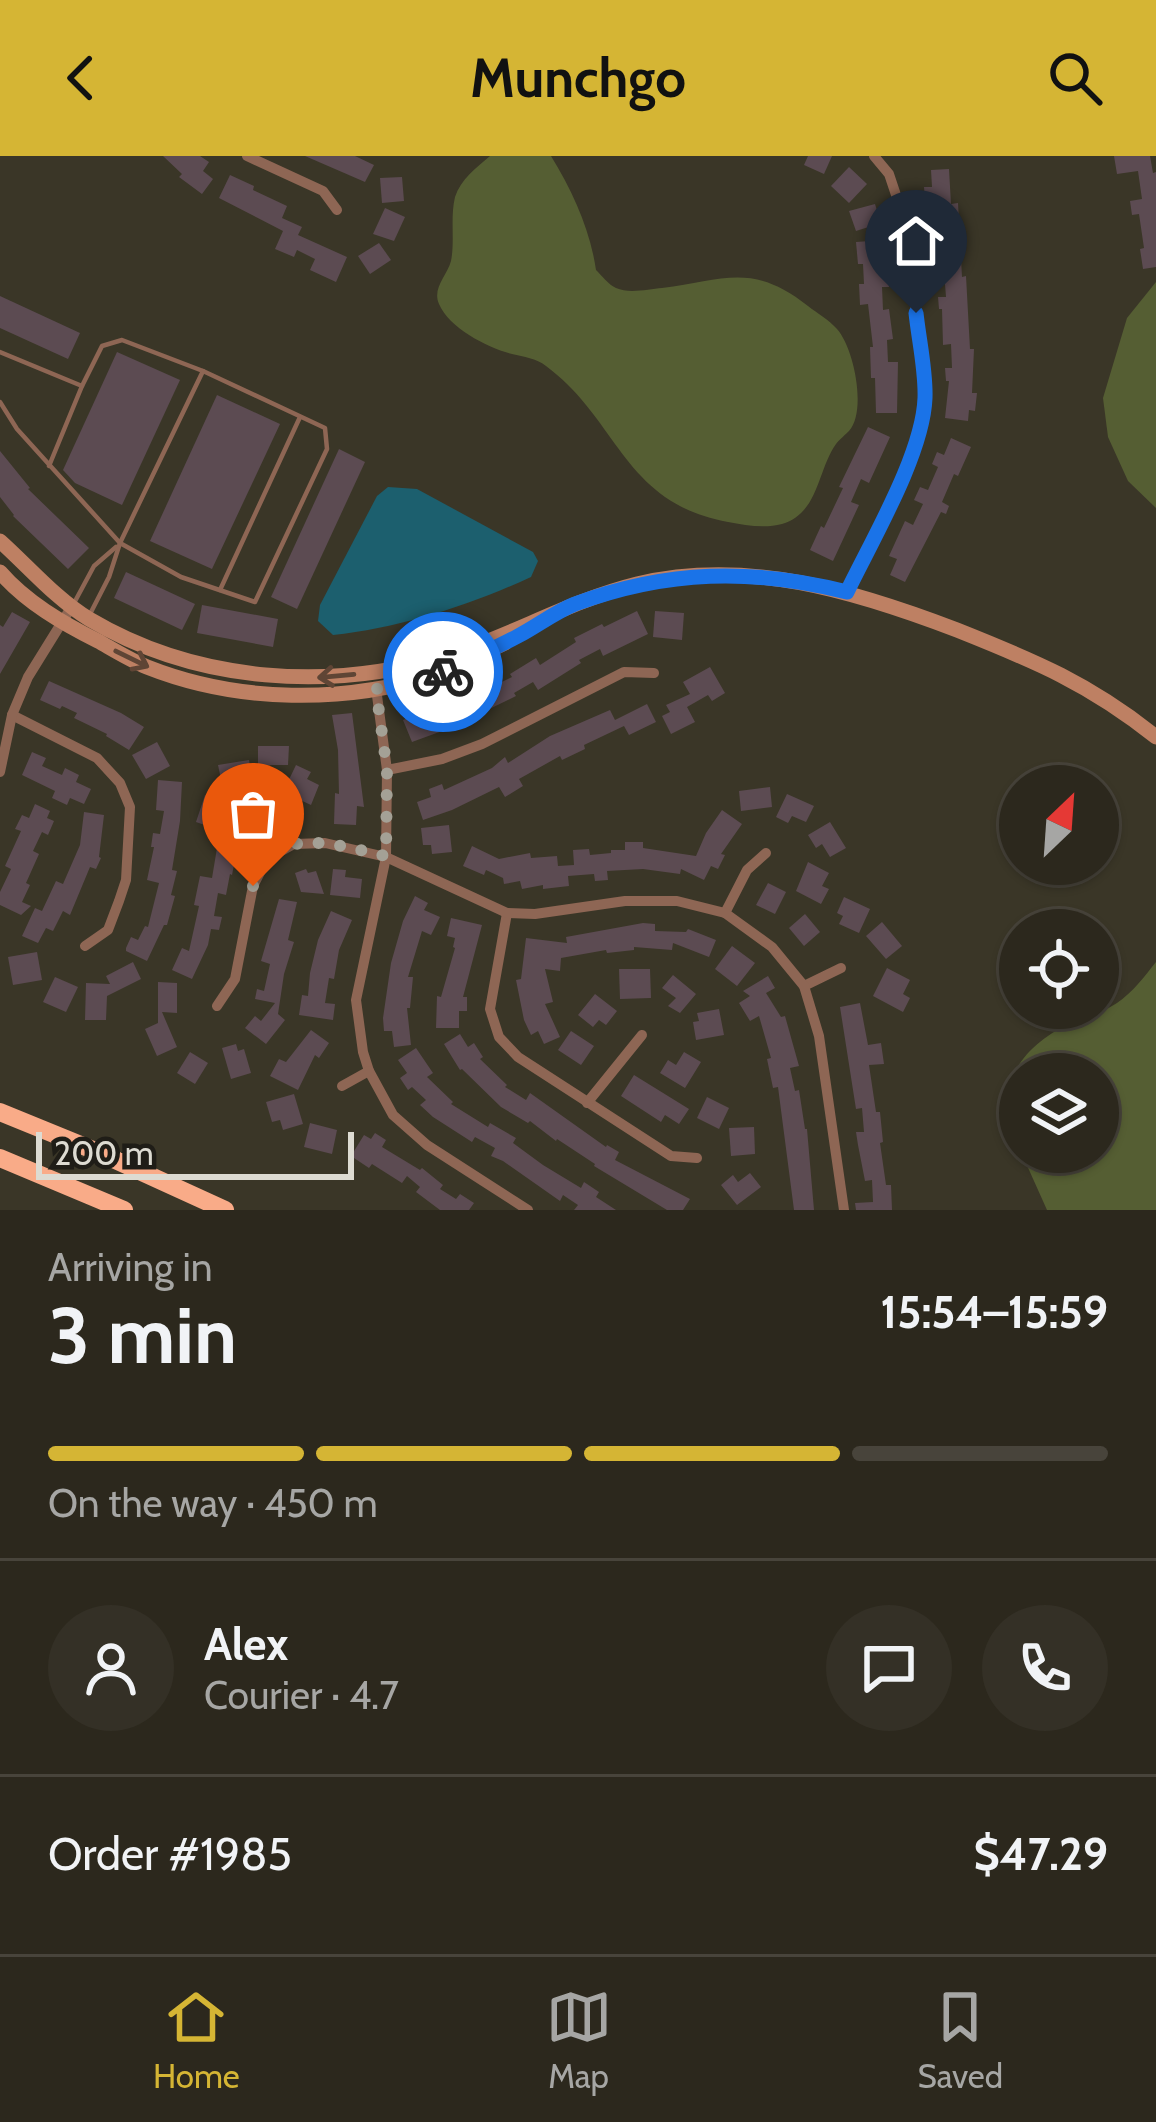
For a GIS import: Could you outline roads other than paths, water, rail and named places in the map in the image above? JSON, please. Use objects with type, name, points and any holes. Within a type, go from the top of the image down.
[{"type":"highway","points":[[0,1111],[225,1210]]},
{"type":"highway","points":[[0,1162],[122,1210]]},
{"type":"street","points":[[247,156],[323,191],[337,210]]},
{"type":"street","points":[[847,592],[912,456],[925,398],[907,228],[889,174],[874,156]]},
{"type":"street","points":[[0,541],[88,618],[145,646],[198,665],[276,676],[376,681]]},
{"type":"street","points":[[0,572],[14,588],[63,623],[146,667],[221,688],[306,697],[376,681],[638,584],[758,575],[847,592],[1039,662],[1091,690],[1156,737]]},
{"type":"street","points":[[0,772],[12,716],[28,677],[72,606]]},
{"type":"street","points":[[63,623],[88,618]]},
{"type":"street","points":[[387,770],[442,759],[482,744],[624,672],[654,673]]},
{"type":"street","points":[[376,681],[387,770],[386,856],[356,1000],[363,1052],[393,1114],[428,1145],[528,1210]]},
{"type":"street","points":[[12,716],[97,758],[120,783],[130,808],[126,880],[108,929],[85,946]]},
{"type":"street","points":[[217,1006],[235,979],[253,886],[267,859],[294,844],[325,843],[386,856],[507,913],[536,914],[625,901],[677,901],[725,913],[772,947],[804,986],[819,1036],[844,1210]]},
{"type":"street","points":[[725,913],[746,870],[766,853]]},
{"type":"street","points":[[507,913],[490,1009],[499,1037],[518,1057],[671,1156],[697,1158]]},
{"type":"street","points":[[804,986],[841,968]]},
{"type":"street","points":[[587,1103],[642,1035]]},
{"type":"street","points":[[342,1086],[369,1071]]},
{"type":"lane","points":[[0,402],[17,430],[49,466],[120,543],[182,577],[255,602],[327,448],[325,428],[203,371],[122,340],[102,346],[49,466]]},
{"type":"lane","points":[[0,352],[82,386]]},
{"type":"lane","points":[[88,618],[203,371]]},
{"type":"lane","points":[[220,590],[300,417]]},
{"type":"lane","points":[[72,606],[94,566],[120,543]]},
{"type":"lane","points":[[94,566],[110,577]]},
{"type":"lane","points":[[264,821],[282,850]]},
{"type":"water","points":[[388,487],[417,489],[533,552],[538,561],[531,577],[434,614],[333,635],[318,621],[320,605],[377,496]]}]
